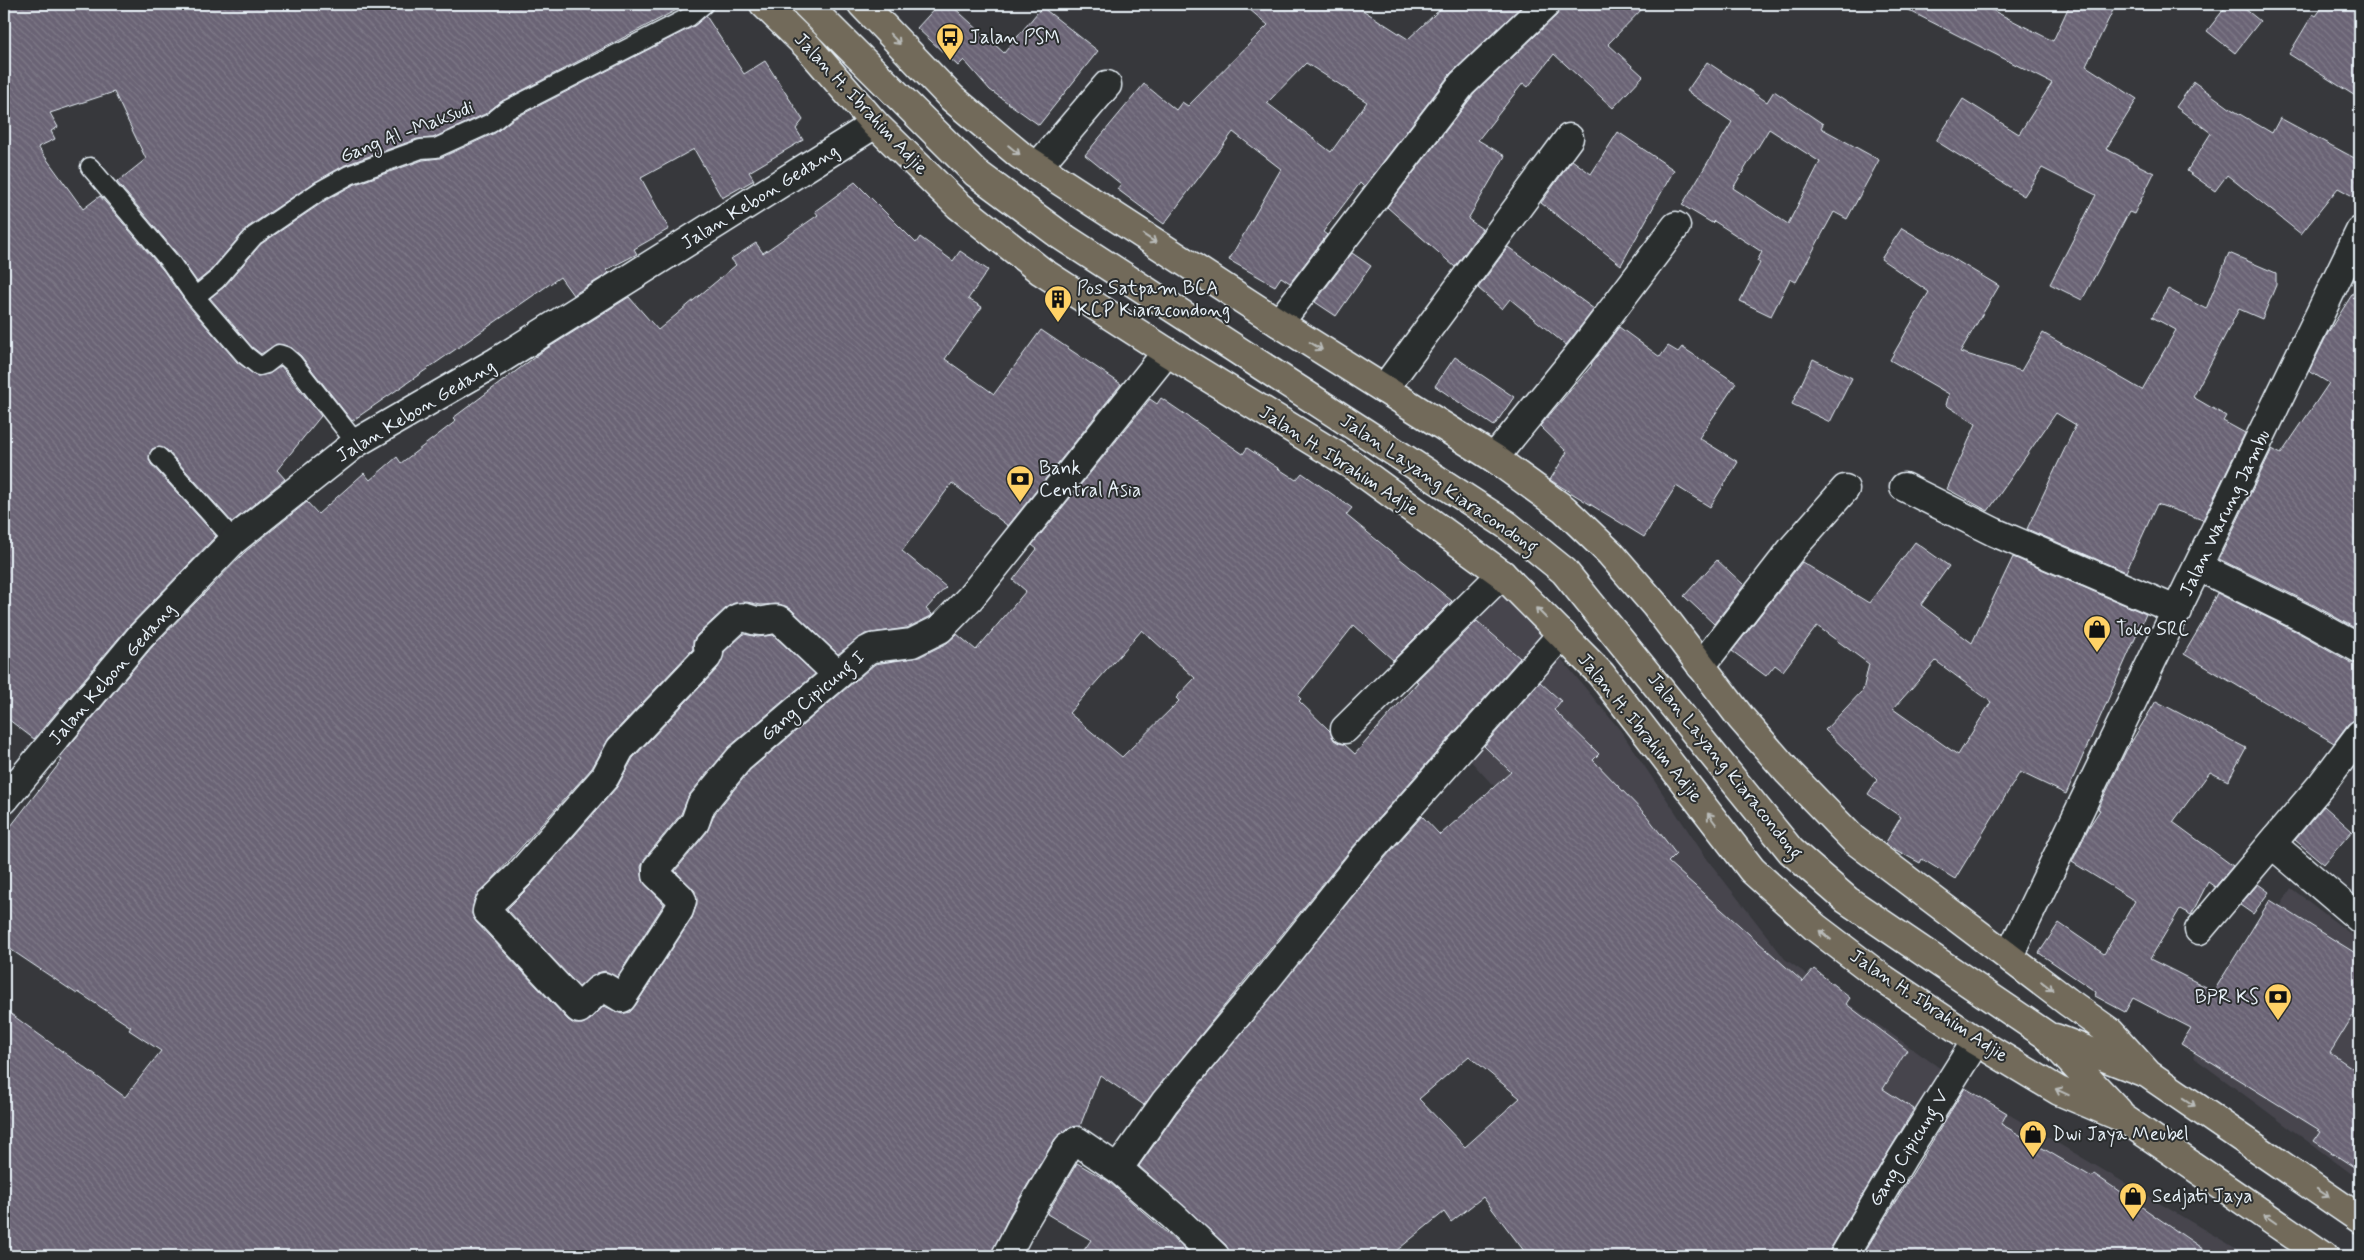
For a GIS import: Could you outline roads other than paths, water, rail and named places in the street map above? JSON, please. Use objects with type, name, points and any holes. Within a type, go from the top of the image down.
[{"type":"main road","name":"Jalan H. Ibrahim Adjie","points":[[764,4],[808,47],[875,124],[958,205],[1040,271],[1167,352],[1352,465],[1502,574],[1601,674],[1752,870],[1815,927],[1882,978],[1976,1041],[2059,1091],[2120,1113],[2324,1256]]},
{"type":"main road","name":"Jalan Layang Kiaracondong","points":[[806,4],[984,178],[1060,235],[1507,525],[1564,571],[1791,851],[1847,900],[2046,1035],[2120,1113]]},
{"type":"main road","points":[[862,4],[952,98],[1020,155],[1494,458],[1584,527],[1655,606],[1741,718],[1782,765],[1853,839],[2110,1032],[2143,1072],[2360,1219]]},
{"type":"main road","name":"Jalan Layang Kiaracondong","points":[[2046,1035],[2143,1072]]},
{"type":"street","points":[[1279,322],[1456,91],[1546,4]]},
{"type":"street","points":[[1038,166],[1108,85]]},
{"type":"street","name":"Jalan Kebon Gedang","points":[[4,800],[140,637],[234,540],[356,443],[496,362],[875,124]]},
{"type":"street","points":[[1384,389],[1569,138]]},
{"type":"street","points":[[1494,458],[1582,350],[1676,226]]},
{"type":"street","name":"Jalan Warung Jambu","points":[[2009,956],[2178,611],[2360,231]]},
{"type":"street","name":"Gang Cipicung I","points":[[837,674],[780,620],[775,618],[759,621],[745,616],[738,618],[708,646],[709,653],[707,657],[620,749],[605,777],[525,868],[489,904],[488,911],[490,914],[579,1008],[598,990],[604,987],[622,998],[679,910],[682,900],[656,874],[657,868],[695,822],[700,804],[739,758],[837,674],[872,648],[912,643],[940,630],[970,598],[1167,352]]},
{"type":"street","points":[[1904,487],[1994,532],[2178,611]]},
{"type":"street","points":[[1701,666],[1792,548],[1845,489]]},
{"type":"street","points":[[2199,567],[2306,619],[2360,649]]},
{"type":"street","points":[[1345,729],[1502,574]]},
{"type":"street","points":[[1118,1169],[1165,1102],[1363,859],[1562,634]]},
{"type":"street","points":[[2199,930],[2358,742]]},
{"type":"street","points":[[2272,844],[2360,919]]},
{"type":"street","name":"Gang Cipicung V","points":[[1844,1256],[1898,1164],[1976,1041]]},
{"type":"street","points":[[1006,1256],[1024,1221],[1072,1143],[1077,1141],[1118,1169],[1216,1256]]},
{"type":"lane","name":"Gang Al -Maksudi","points":[[195,297],[216,280],[254,236],[320,191],[349,175],[421,149],[436,148],[491,123],[506,110],[689,17],[704,4]]},
{"type":"lane","points":[[90,167],[170,263],[195,297],[254,364],[259,366],[266,364],[279,354],[285,356],[293,363],[356,443]]},
{"type":"lane","points":[[159,457],[234,540]]},
{"type":"place","name":"Jalan PSM","points":[[950,61]]},
{"type":"place","name":"Pos Satpam BCA KCP Kiaracondong","points":[[1058,323]]},
{"type":"place","name":"Bank Central Asia","points":[[1020,503]]},
{"type":"place","name":"Toko SRC","points":[[2097,653]]},
{"type":"place","name":"BPR KS","points":[[2278,1021]]},
{"type":"place","name":"Dwi Jaya Meubel","points":[[2033,1158]]},
{"type":"place","name":"Sedjati Jaya","points":[[2133,1220]]}]
